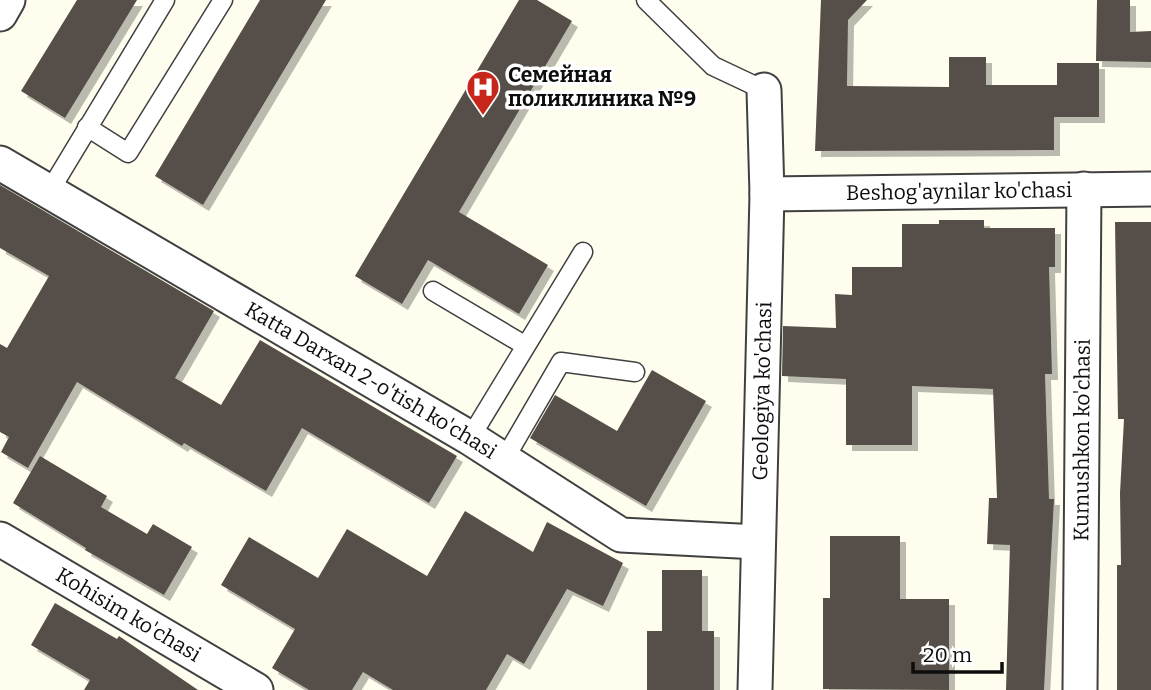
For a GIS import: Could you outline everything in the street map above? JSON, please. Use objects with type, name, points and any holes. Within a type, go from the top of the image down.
[{"type":"street","points":[[0,14],[8,0]]},
{"type":"street","name":"Geologiya ko'chasi","points":[[755,690],[767,194],[764,90]]},
{"type":"street","name":"Katta Darxan 2-o'tish ko'chasi","points":[[0,163],[470,438],[621,535],[758,542]]},
{"type":"street","name":"Kumushkon ko'chasi","points":[[1080,690],[1084,189]]},
{"type":"street","name":"Beshog'aynilar ko'chasi","points":[[767,194],[1151,189]]},
{"type":"street","name":"Kohisim ko'chasi","points":[[0,539],[256,690]]},
{"type":"lane","points":[[49,192],[165,0]]},
{"type":"lane","points":[[87,127],[128,153],[223,0]]},
{"type":"lane","points":[[646,0],[713,66],[764,90]]},
{"type":"lane","points":[[470,438],[583,252]]},
{"type":"lane","points":[[433,290],[526,346]]},
{"type":"lane","points":[[504,460],[561,362],[635,372]]},
{"type":"building","points":[[77,0],[137,0],[65,118],[21,91]]},
{"type":"building","points":[[260,0],[326,0],[203,205],[155,176]]},
{"type":"building","name":"Семейная поликлиника №9","points":[[519,0],[537,0],[572,21],[459,212],[548,265],[519,314],[428,260],[402,304],[355,276]]},
{"type":"building","points":[[821,0],[867,0],[848,20],[847,86],[949,87],[949,57],[986,57],[986,85],[1057,85],[1057,63],[1099,63],[1099,117],[1054,117],[1054,150],[815,151]]},
{"type":"building","points":[[1097,0],[1130,0],[1130,32],[1151,31],[1151,62],[1096,61]]},
{"type":"building","points":[[0,185],[214,311],[175,378],[221,405],[260,340],[457,456],[429,503],[302,428],[266,491],[184,443],[182,446],[77,382],[28,468],[1,452],[9,437],[0,432],[0,344],[7,348],[49,276],[0,248]]},
{"type":"building","points":[[939,220],[984,220],[984,228],[1055,228],[1055,267],[1049,267],[1052,374],[1045,374],[1049,499],[1054,499],[1044,690],[1006,690],[1010,545],[987,544],[989,498],[997,498],[993,389],[912,386],[912,445],[846,445],[846,379],[782,376],[783,326],[836,328],[835,294],[852,295],[852,267],[902,267],[902,224],[939,224]]},
{"type":"building","points":[[1115,222],[1151,222],[1151,690],[1117,690],[1117,565],[1121,565],[1120,493],[1124,419],[1118,419]]},
{"type":"building","points":[[652,370],[706,401],[646,506],[530,438],[555,395],[617,431]]},
{"type":"building","points":[[40,456],[107,496],[101,507],[147,534],[153,524],[192,547],[164,595],[85,550],[86,548],[13,503]]},
{"type":"building","points":[[465,511],[533,552],[547,522],[623,563],[603,606],[567,589],[524,664],[507,654],[486,690],[393,690],[363,672],[352,690],[309,690],[272,668],[295,629],[221,585],[249,537],[318,578],[347,529],[427,576]]},
{"type":"building","points":[[830,536],[900,536],[900,599],[949,599],[949,690],[823,689],[823,598],[830,598]]},
{"type":"building","points":[[662,570],[702,570],[702,631],[714,631],[714,690],[647,690],[647,631],[662,631]]},
{"type":"building","points":[[55,603],[117,639],[119,636],[198,690],[84,690],[90,680],[31,645]]},
{"type":"place","name":"Семейная поликлиника №9","points":[[483,117]]}]
